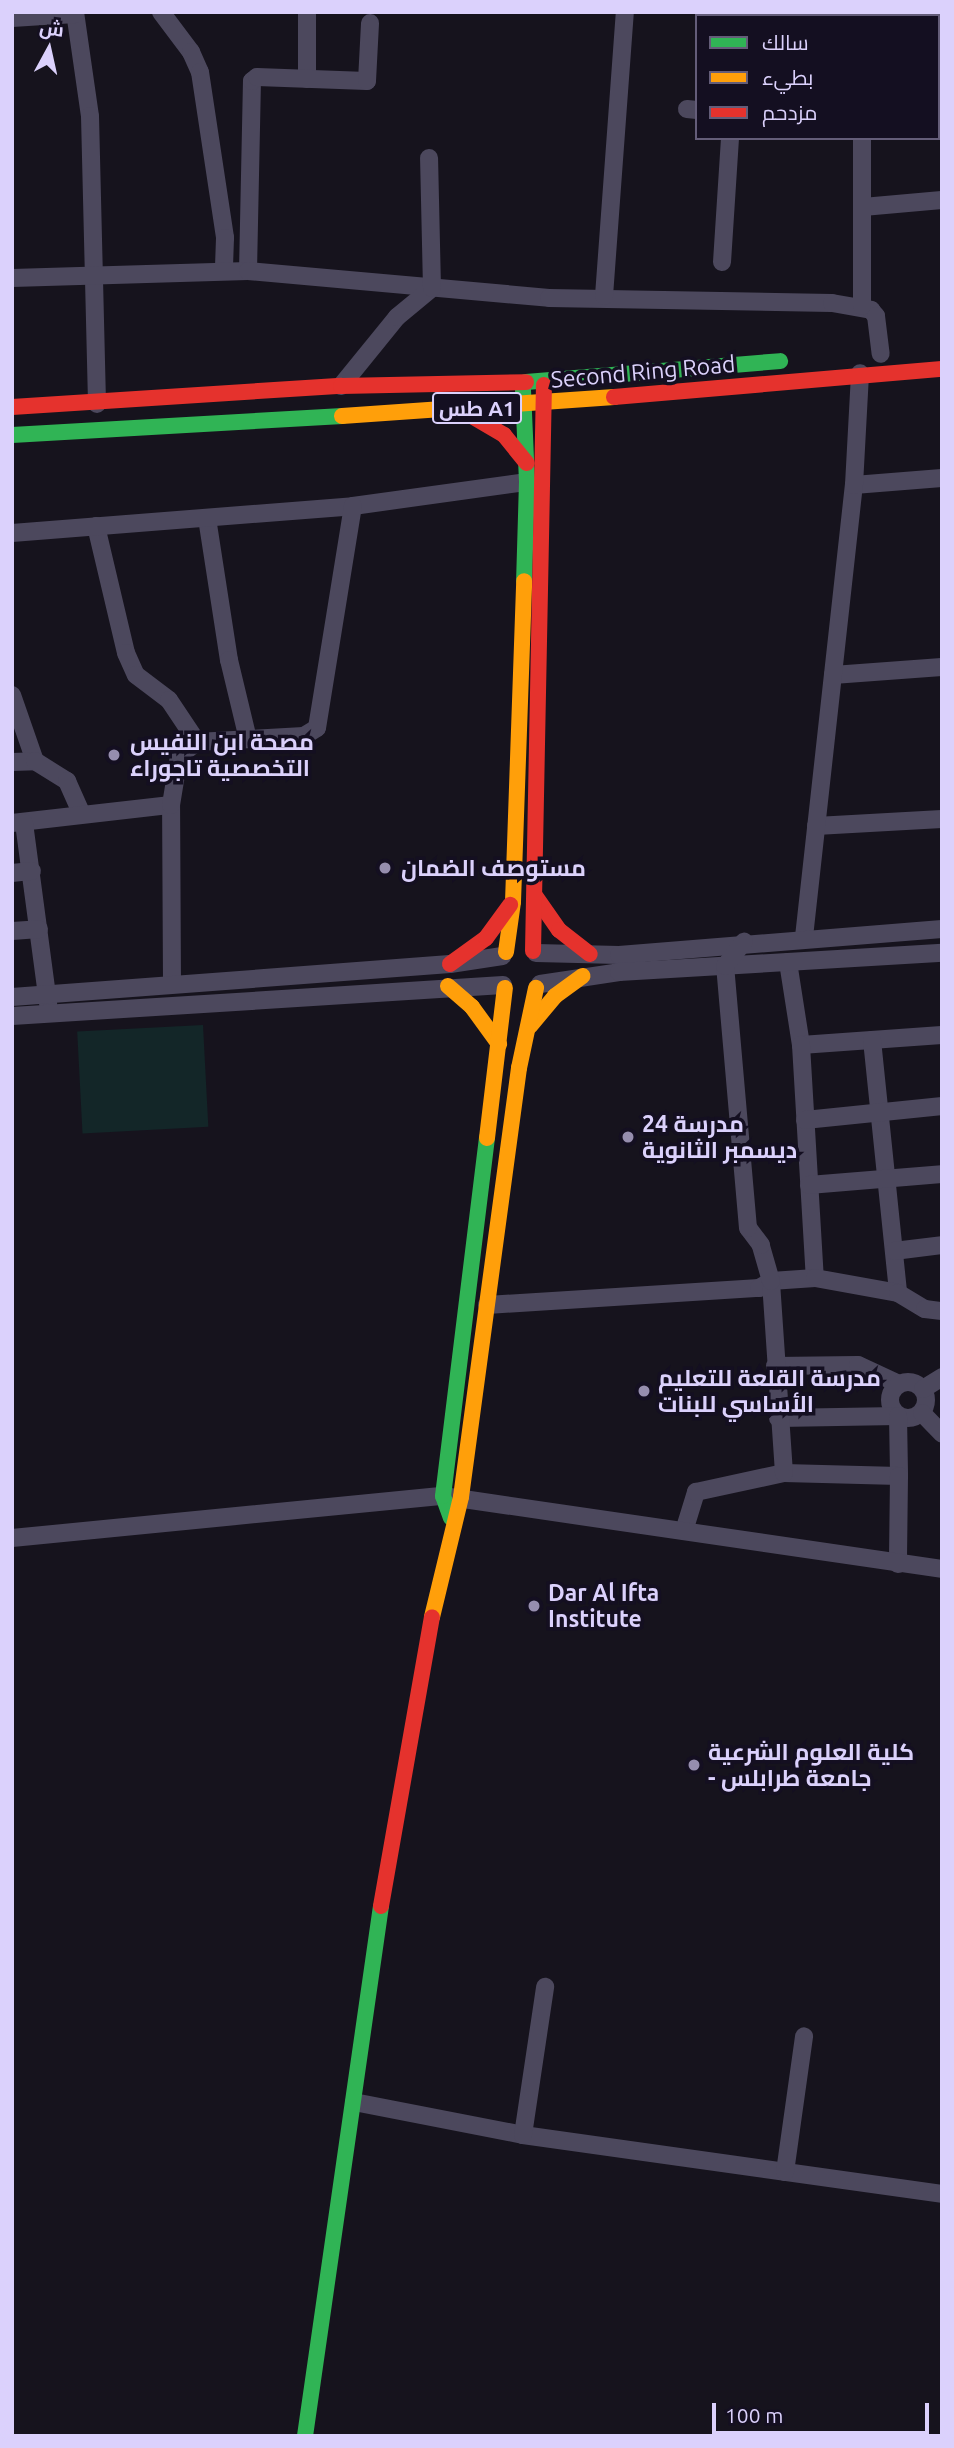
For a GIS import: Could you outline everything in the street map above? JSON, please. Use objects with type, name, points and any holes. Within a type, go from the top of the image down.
[{"type":"main road","name":"Second Ring Road","points":[[859,364],[887,353]]},
{"type":"main road","name":"Second Ring Road","points":[[12,407],[97,404],[341,386],[522,382],[804,360]]},
{"type":"main road","name":"Second Ring Road","points":[[12,435],[524,405],[859,364],[942,369]]},
{"type":"main road","points":[[452,1497],[470,1443],[526,1033],[543,965],[534,952],[544,379]]},
{"type":"main road","points":[[305,2436],[355,2102],[392,1827],[451,1518],[451,1440],[504,987],[498,971],[504,954],[513,902],[527,482],[522,382]]},
{"type":"main road","points":[[460,409],[504,435],[527,463]]},
{"type":"main road","points":[[536,897],[559,930],[590,954]]},
{"type":"main road","points":[[450,964],[486,938],[513,902]]},
{"type":"main road","points":[[504,954],[520,948],[534,952]]},
{"type":"main road","points":[[526,1033],[544,1007],[583,976]]},
{"type":"main road","points":[[449,986],[472,1007],[499,1044]]},
{"type":"main road","points":[[504,987],[517,993],[538,986]]},
{"type":"main road","points":[[451,1440],[470,1443]]},
{"type":"street","points":[[162,12],[191,52],[200,72],[225,238],[224,271]]},
{"type":"street","points":[[307,12],[307,79]]},
{"type":"street","points":[[604,296],[625,12]]},
{"type":"street","points":[[12,18],[75,13],[90,116],[90,276],[95,283],[97,404]]},
{"type":"street","points":[[248,271],[251,83],[257,77],[369,80],[370,23]]},
{"type":"street","points":[[722,262],[730,140]]},
{"type":"street","points":[[862,140],[862,306]]},
{"type":"street","points":[[429,158],[432,288]]},
{"type":"street","points":[[863,207],[942,200]]},
{"type":"street","points":[[12,278],[248,271],[550,298],[604,296],[862,306],[876,316],[887,353]]},
{"type":"street","points":[[341,386],[389,325],[432,288]]},
{"type":"street","points":[[804,937],[854,485],[859,364]]},
{"type":"street","points":[[854,485],[942,478]]},
{"type":"street","points":[[12,533],[353,506],[527,482]]},
{"type":"street","points":[[172,984],[171,805],[178,756],[197,742],[312,735],[317,728],[353,506]]},
{"type":"street","points":[[207,518],[229,660],[248,739]]},
{"type":"street","points":[[96,526],[126,653],[136,675],[169,700],[197,742]]},
{"type":"street","points":[[833,675],[942,667]]},
{"type":"street","points":[[12,695],[35,761]]},
{"type":"street","points":[[12,762],[35,761],[67,781],[81,813]]},
{"type":"street","points":[[48,1012],[32,871],[18,823],[81,813],[171,805]]},
{"type":"street","points":[[816,826],[942,819]]},
{"type":"street","points":[[12,873],[32,871]]},
{"type":"street","points":[[12,931],[39,929]]},
{"type":"street","points":[[534,952],[590,954],[942,929]]},
{"type":"street","points":[[744,942],[725,966],[748,1228],[761,1245],[771,1281],[778,1418],[784,1473]]},
{"type":"street","points":[[538,986],[583,976],[942,953]]},
{"type":"street","points":[[12,997],[450,964],[504,954]]},
{"type":"street","points":[[788,962],[801,1045],[815,1278]]},
{"type":"street","points":[[298,976],[299,996]]},
{"type":"street","points":[[12,1016],[449,986],[504,987]]},
{"type":"street","points":[[801,1045],[942,1035]]},
{"type":"street","points":[[872,1040],[898,1293]]},
{"type":"street","points":[[805,1120],[942,1106]]},
{"type":"street","points":[[809,1185],[942,1174]]},
{"type":"street","points":[[894,1251],[942,1245]]},
{"type":"street","points":[[487,1305],[759,1288],[771,1281],[815,1278],[898,1293],[925,1309],[942,1311]]},
{"type":"street","points":[[775,1366],[858,1365],[900,1384],[912,1382],[923,1389],[926,1401],[922,1413],[910,1419],[898,1416],[778,1418]]},
{"type":"street","points":[[923,1389],[942,1377]]},
{"type":"street","points":[[898,1564],[898,1416],[889,1399],[900,1384]]},
{"type":"street","points":[[922,1413],[942,1434]]},
{"type":"street","points":[[684,1531],[696,1492],[784,1473],[899,1476]]},
{"type":"street","points":[[12,1538],[452,1497],[942,1569]]},
{"type":"street","points":[[523,2135],[545,1987]]},
{"type":"street","points":[[785,2172],[804,2036]]},
{"type":"street","points":[[355,2102],[523,2135],[942,2193]]},
{"type":"green space","points":[[203,1025],[208,1127],[83,1133],[77,1032]]},
{"type":"traffic: fast","points":[[526,382],[780,361]]},
{"type":"traffic: fast","points":[[523,390],[527,482],[524,581]]},
{"type":"traffic: fast","points":[[12,435],[342,416]]},
{"type":"traffic: fast","points":[[451,1518],[443,1496],[487,1138]]},
{"type":"traffic: fast","points":[[305,2436],[381,1906]]},
{"type":"traffic: slow","points":[[342,416],[614,397]]},
{"type":"traffic: slow","points":[[506,952],[513,902],[524,581]]},
{"type":"traffic: slow","points":[[530,1026],[555,996],[583,976]]},
{"type":"traffic: slow","points":[[448,986],[472,1007],[499,1044]]},
{"type":"traffic: slow","points":[[487,1138],[505,988]]},
{"type":"traffic: slow","points":[[432,1617],[461,1497],[519,1068],[536,988]]},
{"type":"traffic: jam","points":[[614,397],[942,369]]},
{"type":"traffic: jam","points":[[12,407],[341,386],[526,382]]},
{"type":"traffic: jam","points":[[533,951],[544,385]]},
{"type":"traffic: jam","points":[[460,409],[504,435],[527,463]]},
{"type":"traffic: jam","points":[[536,897],[559,930],[590,954]]},
{"type":"traffic: jam","points":[[450,964],[486,938],[510,905]]},
{"type":"traffic: jam","points":[[381,1906],[432,1617]]},
{"type":"place","name":"مصحة ابن النفيس التخصصية تاجوراء","points":[[114,755]]},
{"type":"place","name":"مستوصف الضمان","points":[[385,868]]},
{"type":"place","name":"مدرسة 24 ديسمبر الثانوية","points":[[628,1137]]},
{"type":"place","name":"مدرسة القلعة للتعليم الأساسي للبنات","points":[[644,1391]]},
{"type":"place","name":"Dar Al Ifta Institute","points":[[534,1606]]},
{"type":"place","name":"كلية العلوم الشرعية - جامعة طرابلس","points":[[694,1765]]}]
